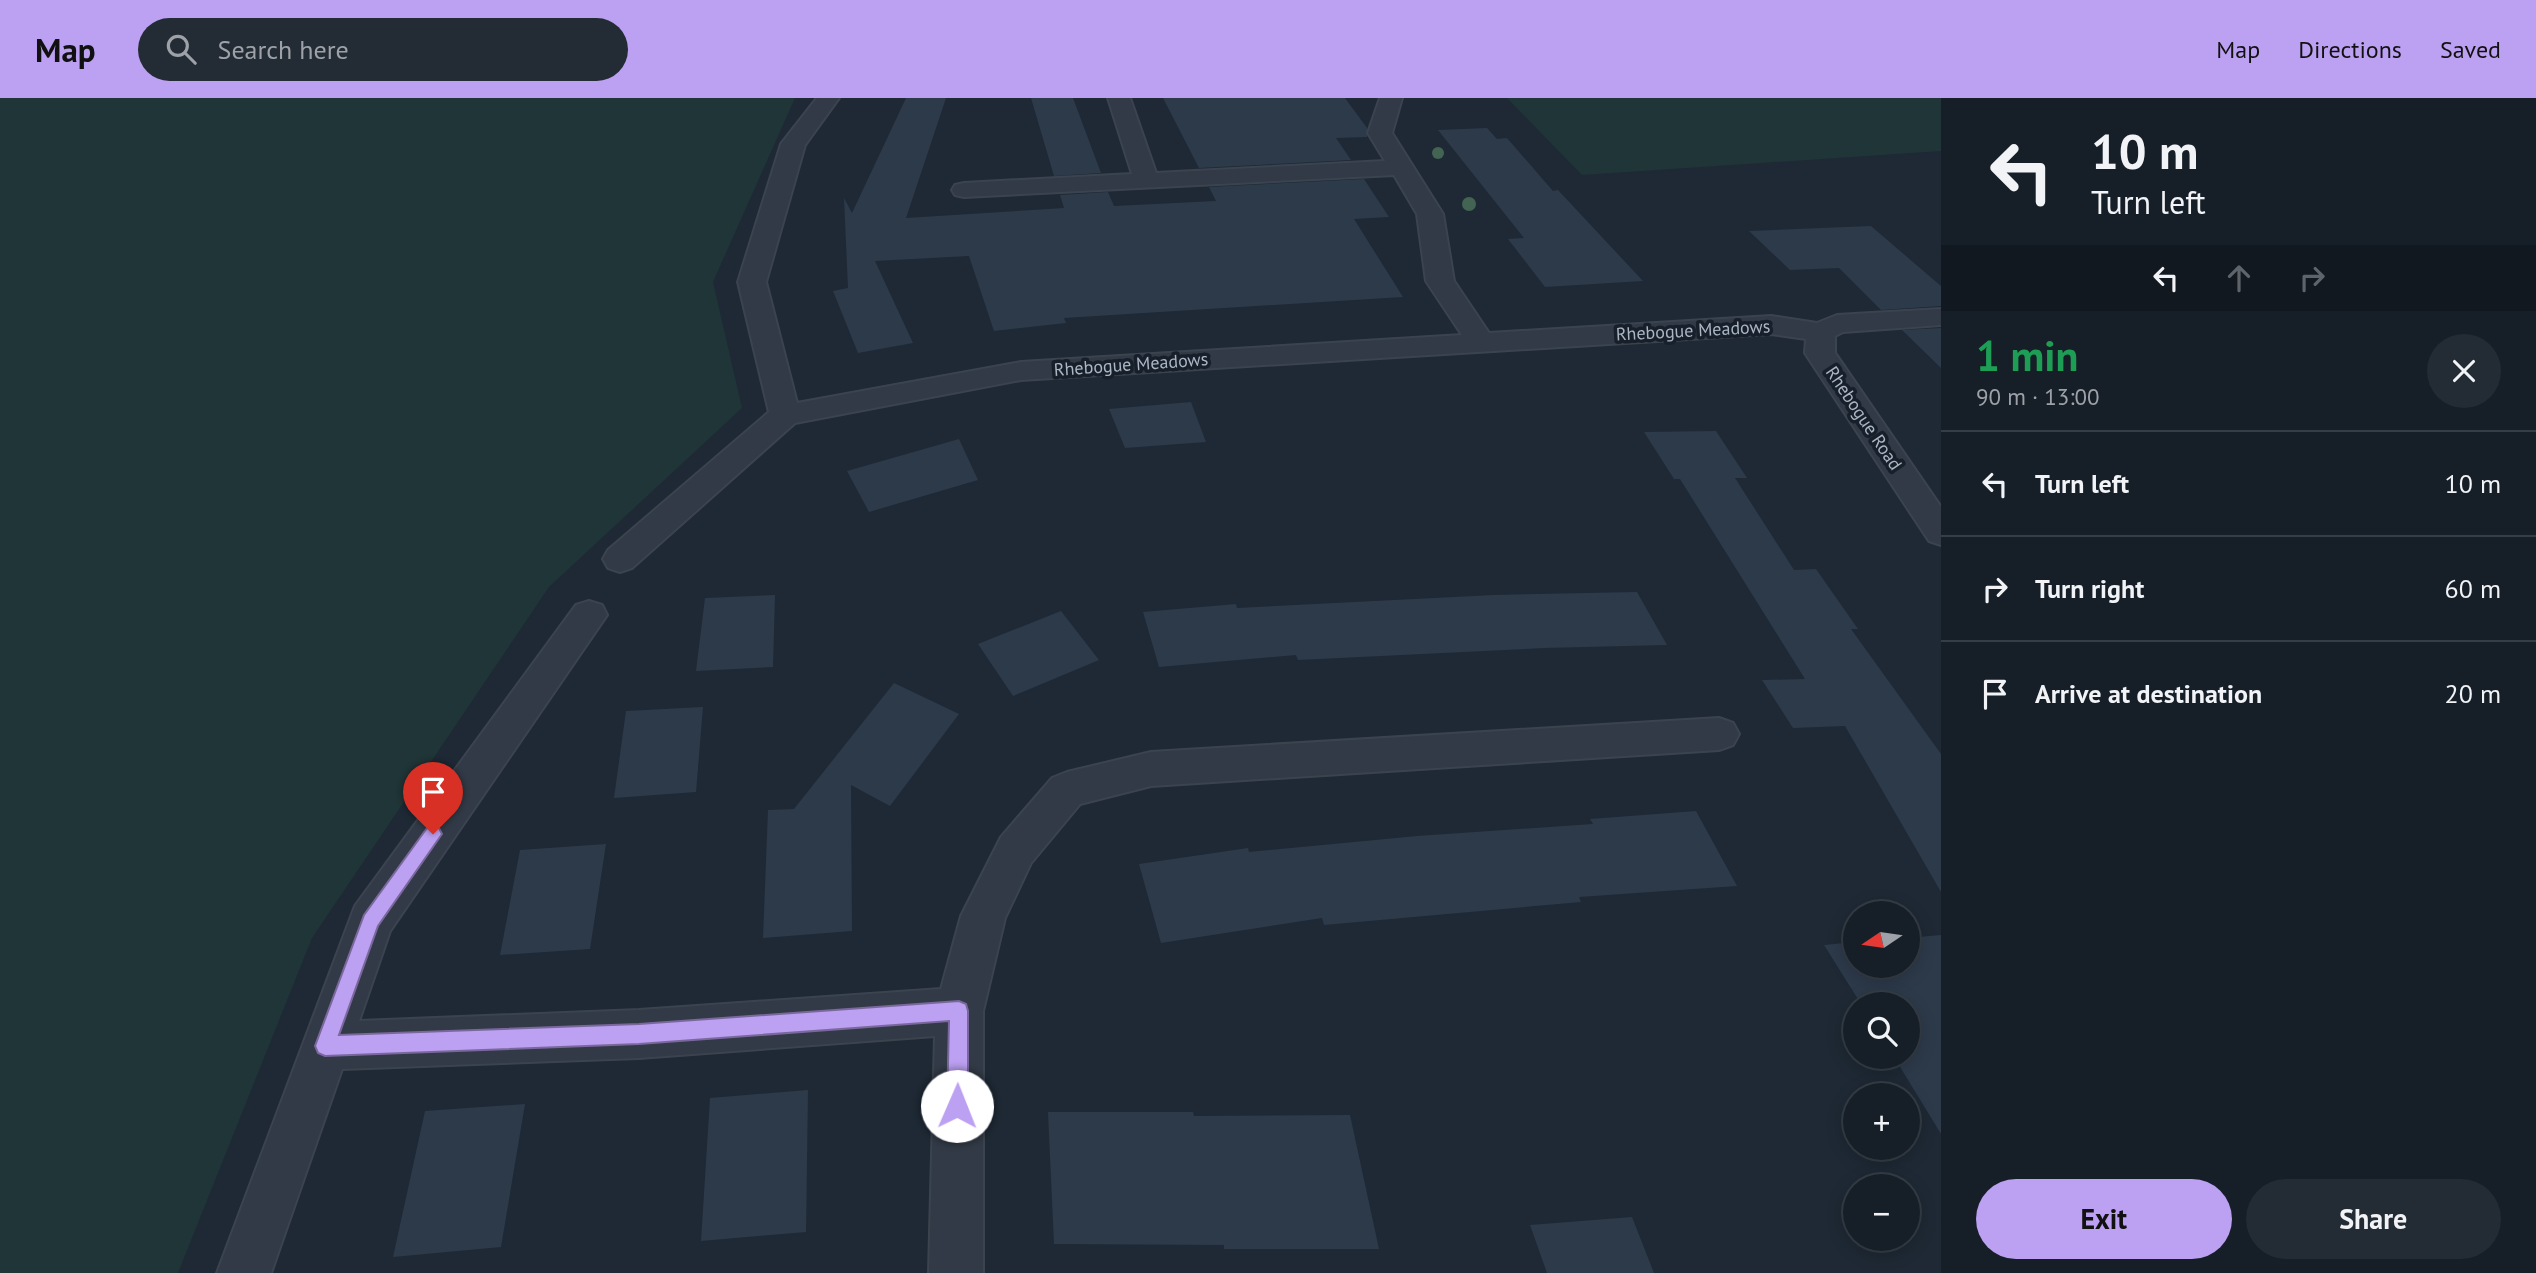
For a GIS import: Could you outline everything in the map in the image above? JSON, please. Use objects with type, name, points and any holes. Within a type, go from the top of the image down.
[{"type":"street","points":[[620,559],[785,415],[751,282],[793,144],[828,98]]},
{"type":"street","points":[[1119,98],[1147,182]]},
{"type":"street","points":[[1391,98],[1380,133],[1430,214],[1440,281],[1481,342]]},
{"type":"street","points":[[964,190],[1402,167]]},
{"type":"street","points":[[1821,332],[1837,324],[1941,317]]},
{"type":"street","name":"Rhebogue Meadows","points":[[785,415],[1021,371],[1771,325],[1821,332]]},
{"type":"street","name":"Rhebogue Road","points":[[1821,332],[1821,352],[1941,533]]},
{"type":"street","points":[[244,1273],[371,921],[589,615]]},
{"type":"street","points":[[956,1273],[959,1011],[983,916],[1016,850],[1067,790],[1151,769],[1719,734]]},
{"type":"street","points":[[325,1046],[639,1034],[959,1011]]},
{"type":"green space","points":[[0,98],[795,98],[713,282],[742,408],[549,587],[312,938],[178,1273],[0,1273]]},
{"type":"green space","points":[[1507,98],[1941,98],[1941,151],[1582,175]]},
{"type":"building","points":[[906,98],[946,98],[906,218],[1064,208],[1060,195],[1108,192],[1114,206],[1216,201],[1209,187],[1364,179],[1389,217],[1354,219],[1403,297],[1064,318],[1066,323],[994,331],[969,256],[875,261],[913,343],[858,353],[833,291],[848,288],[844,198],[852,213]]},
{"type":"building","points":[[1031,98],[1073,98],[1101,173],[1054,176]]},
{"type":"building","points":[[1163,98],[1345,98],[1367,128],[1367,137],[1336,138],[1351,160],[1199,168]]},
{"type":"building","points":[[1487,128],[1497,139],[1507,138],[1553,191],[1558,190],[1643,281],[1545,287],[1508,239],[1524,238],[1438,130]]},
{"type":"building","points":[[1871,226],[1941,286],[1941,306],[1881,310],[1839,268],[1790,270],[1749,231]]},
{"type":"building","points":[[1941,328],[1941,368],[1902,330]]},
{"type":"building","points":[[1191,402],[1206,442],[1125,448],[1109,409]]},
{"type":"building","points":[[1716,431],[1747,478],[1735,478],[1794,570],[1816,569],[1858,629],[1851,629],[1941,754],[1941,892],[1845,726],[1793,728],[1762,680],[1805,679],[1680,479],[1674,479],[1644,432]]},
{"type":"building","points":[[959,439],[978,480],[869,512],[847,471]]},
{"type":"building","points":[[1637,592],[1667,645],[1298,660],[1296,655],[1159,667],[1143,612],[1236,604],[1237,608],[1494,595]]},
{"type":"building","points":[[775,595],[773,667],[696,671],[705,598]]},
{"type":"building","points":[[1061,611],[1099,660],[1013,696],[978,644]]},
{"type":"building","points":[[894,683],[959,714],[890,806],[851,785],[852,931],[763,938],[768,810],[794,809]]},
{"type":"building","points":[[703,707],[696,792],[614,798],[626,711]]},
{"type":"building","points":[[1696,811],[1737,886],[1579,897],[1581,902],[1324,925],[1322,918],[1161,943],[1139,864],[1248,848],[1249,852],[1417,836],[1593,824],[1590,819]]},
{"type":"building","points":[[606,844],[590,949],[500,955],[520,850]]},
{"type":"building","points":[[1941,935],[1941,1134],[1920,1100],[1920,1083],[1910,1083],[1901,1069],[1920,1069],[1920,992],[1853,992],[1845,978],[1920,978],[1920,937]]},
{"type":"building","points":[[1843,943],[1843,975],[1824,945]]},
{"type":"building","points":[[808,1090],[806,1232],[701,1241],[710,1098]]},
{"type":"building","points":[[525,1104],[501,1247],[393,1257],[425,1111]]},
{"type":"building","points":[[1048,1112],[1193,1112],[1194,1116],[1350,1115],[1379,1249],[1224,1249],[1224,1245],[1054,1244]]},
{"type":"building","points":[[1632,1217],[1654,1273],[1547,1273],[1530,1225]]},
{"type":"route","points":[[433,834],[371,921],[325,1046],[639,1034],[959,1011],[957,1106]]}]
